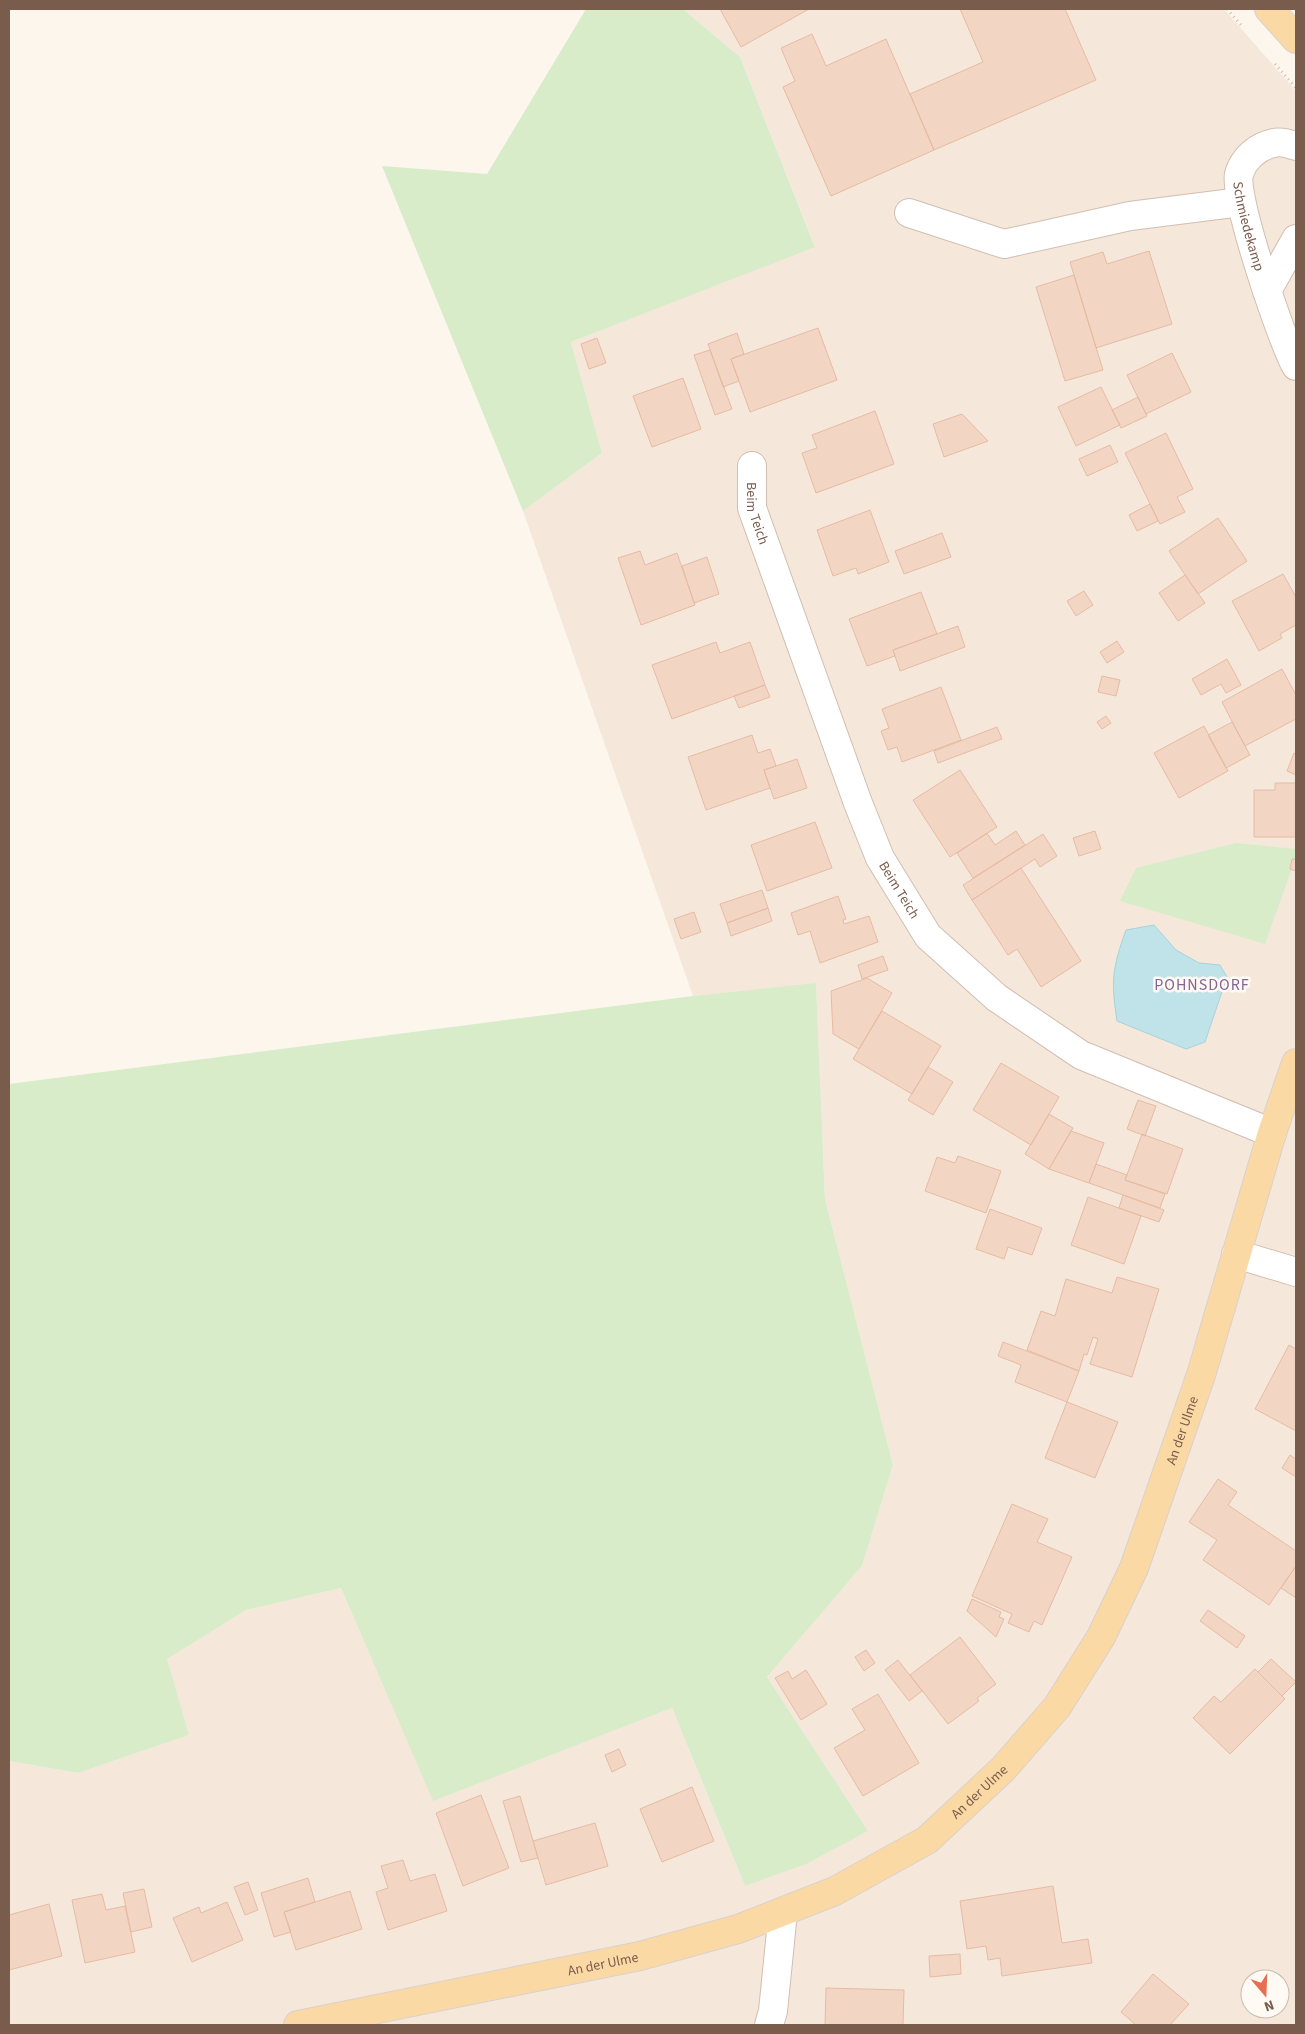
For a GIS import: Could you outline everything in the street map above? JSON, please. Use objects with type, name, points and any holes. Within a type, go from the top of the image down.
[{"type":"main road","points":[[1269,9],[1296,39]]},
{"type":"main road","points":[[1272,1133],[1296,1063]]},
{"type":"main road","name":"An der Ulme","points":[[298,2025],[640,1956],[738,1929],[835,1891],[927,1840],[1003,1768],[1058,1707],[1101,1637],[1134,1568],[1200,1375],[1272,1133]]},
{"type":"street","name":"Schmiedekamp","points":[[1296,146],[1275,142],[1252,153],[1238,175],[1241,202],[1267,291],[1296,366]]},
{"type":"street","points":[[909,213],[1004,244],[1130,216],[1241,202]]},
{"type":"street","name":"Schmiedekamp","points":[[1267,291],[1296,240]]},
{"type":"street","name":"Beim Teich","points":[[752,466],[752,508],[858,802],[880,858],[928,936],[997,998],[1081,1055],[1272,1133]]},
{"type":"street","points":[[1236,1254],[1296,1272]]},
{"type":"street","points":[[769,2025],[773,2011],[783,1912]]},
{"type":"shaded area","points":[[683,9],[1224,9],[1296,91],[1296,2025],[9,2025],[9,1761],[78,1773],[189,1735],[166,1659],[246,1610],[341,1588],[433,1800],[672,1708],[745,1886],[868,1831],[767,1677],[862,1566],[893,1465],[825,1199],[816,984],[693,996],[523,511],[602,453],[571,342],[815,246],[740,57]],"holes":[[[1154,925],[1176,950],[1199,963],[1220,965],[1186,1049],[1117,1021]]]},
{"type":"green space","points":[[586,9],[683,9],[740,57],[815,247],[571,342],[602,453],[523,511],[382,166],[487,174]]},
{"type":"green space","points":[[1236,843],[1296,849],[1296,857],[1265,944],[1120,901],[1136,868]]},
{"type":"green space","points":[[816,983],[825,1199],[893,1465],[862,1566],[767,1677],[868,1831],[806,1864],[745,1886],[672,1708],[433,1801],[341,1588],[246,1610],[167,1659],[189,1735],[78,1773],[9,1761],[9,1084],[693,996]]},
{"type":"water","points":[[1154,925],[1176,950],[1199,963],[1220,965],[1227,977],[1205,1042],[1186,1049],[1117,1021],[1114,975],[1115,965],[1126,930]]},
{"type":"building","points":[[720,9],[809,9],[741,47]]},
{"type":"building","points":[[960,9],[1065,9],[1096,80],[934,150],[910,94],[983,62]]},
{"type":"building","points":[[812,34],[826,66],[886,39],[934,150],[831,196],[783,87],[795,81],[781,48]]},
{"type":"building","points":[[1149,251],[1172,324],[1096,348],[1070,262],[1103,252],[1107,264]]},
{"type":"building","points":[[1074,275],[1103,370],[1065,381],[1036,287]]},
{"type":"building","points":[[818,328],[837,380],[750,412],[731,359]]},
{"type":"building","points":[[737,333],[744,354],[731,359],[739,381],[723,387],[708,344]]},
{"type":"building","points":[[597,338],[606,363],[589,369],[581,344]]},
{"type":"building","points":[[710,350],[732,409],[715,415],[694,355]]},
{"type":"building","points":[[1172,353],[1191,392],[1146,414],[1127,375]]},
{"type":"building","points":[[683,378],[701,429],[652,447],[633,396]]},
{"type":"building","points":[[1101,387],[1120,425],[1076,446],[1058,407]]},
{"type":"building","points":[[1138,397],[1147,416],[1121,428],[1112,410]]},
{"type":"building","points":[[875,411],[894,464],[816,493],[802,453],[817,448],[812,435]]},
{"type":"building","points":[[962,414],[988,441],[944,457],[933,424]]},
{"type":"building","points":[[1166,433],[1193,489],[1177,497],[1185,512],[1160,524],[1125,453]]},
{"type":"building","points":[[1110,445],[1118,462],[1087,476],[1079,459]]},
{"type":"building","points":[[1150,504],[1158,521],[1137,531],[1129,515]]},
{"type":"building","points":[[870,510],[889,562],[858,574],[856,568],[833,576],[817,530]]},
{"type":"building","points":[[1218,518],[1247,561],[1198,594],[1169,551]]},
{"type":"building","points":[[942,533],[951,557],[904,574],[895,551]]},
{"type":"building","points":[[640,551],[645,565],[677,553],[695,605],[641,625],[618,558]]},
{"type":"building","points":[[707,557],[719,594],[694,603],[682,566]]},
{"type":"building","points":[[1283,574],[1296,597],[1296,625],[1280,634],[1282,638],[1259,651],[1232,601]]},
{"type":"building","points":[[1185,575],[1205,603],[1178,621],[1159,593]]},
{"type":"building","points":[[1084,591],[1093,605],[1076,616],[1067,601]]},
{"type":"building","points":[[921,592],[937,634],[893,650],[895,656],[867,666],[849,619]]},
{"type":"building","points":[[958,626],[965,647],[900,671],[893,650]]},
{"type":"building","points":[[1117,641],[1124,652],[1107,663],[1100,652]]},
{"type":"building","points":[[716,642],[720,653],[750,642],[765,685],[672,719],[652,665]]},
{"type":"building","points":[[1227,659],[1241,685],[1226,693],[1221,684],[1201,695],[1192,679]]},
{"type":"building","points":[[1282,669],[1296,695],[1296,719],[1245,746],[1222,702]]},
{"type":"building","points":[[1102,676],[1120,680],[1116,696],[1098,692]]},
{"type":"building","points":[[765,685],[770,697],[739,708],[734,696]]},
{"type":"building","points":[[941,687],[961,740],[902,762],[897,747],[888,750],[881,731],[889,728],[882,709]]},
{"type":"building","points":[[1106,716],[1111,723],[1102,729],[1097,722]]},
{"type":"building","points":[[1232,722],[1250,755],[1226,768],[1208,735]]},
{"type":"building","points":[[1204,726],[1228,771],[1179,798],[1154,753]]},
{"type":"building","points":[[997,727],[1002,739],[938,763],[934,751]]},
{"type":"building","points":[[752,735],[758,753],[770,749],[776,766],[764,770],[770,788],[706,810],[688,757]]},
{"type":"building","points":[[1294,753],[1296,754],[1296,775],[1287,771]]},
{"type":"building","points":[[797,759],[807,788],[774,799],[764,770]]},
{"type":"building","points":[[960,770],[997,827],[950,857],[913,800]]},
{"type":"building","points":[[1275,783],[1296,783],[1296,837],[1254,837],[1254,790],[1275,790]]},
{"type":"building","points":[[815,822],[832,868],[767,891],[751,845]]},
{"type":"building","points":[[1016,831],[1025,845],[973,878],[957,853],[987,833],[995,845]]},
{"type":"building","points":[[1095,831],[1101,849],[1079,856],[1073,838]]},
{"type":"building","points":[[1043,834],[1057,856],[1040,867],[1035,859],[972,900],[963,885]]},
{"type":"building","points":[[1292,859],[1296,859],[1296,871],[1290,869]]},
{"type":"building","points":[[1021,868],[1081,961],[1041,987],[1017,949],[1008,955],[972,900]]},
{"type":"building","points":[[762,890],[768,908],[727,923],[720,904]]},
{"type":"building","points":[[838,896],[846,919],[843,920],[844,924],[869,916],[878,942],[820,963],[810,931],[798,935],[791,913]]},
{"type":"building","points":[[768,908],[772,921],[731,936],[727,923]]},
{"type":"building","points":[[694,912],[701,932],[681,939],[674,919]]},
{"type":"building","points":[[883,956],[888,970],[862,979],[858,965]]},
{"type":"building","points":[[867,978],[892,993],[859,1049],[833,1034],[831,991]]},
{"type":"building","points":[[882,1011],[941,1046],[912,1094],[853,1059]]},
{"type":"building","points":[[1001,1063],[1059,1097],[1031,1145],[973,1110]]},
{"type":"building","points":[[928,1067],[953,1082],[933,1115],[908,1100]]},
{"type":"building","points":[[1138,1100],[1156,1106],[1145,1136],[1127,1129]]},
{"type":"building","points":[[1049,1114],[1073,1128],[1049,1169],[1025,1154]]},
{"type":"building","points":[[1071,1131],[1104,1143],[1089,1183],[1049,1169]]},
{"type":"building","points":[[1142,1134],[1183,1149],[1167,1194],[1125,1180]]},
{"type":"building","points":[[958,1156],[1001,1171],[986,1213],[925,1191],[937,1157],[955,1163]]},
{"type":"building","points":[[1096,1164],[1127,1175],[1125,1180],[1165,1194],[1160,1208],[1089,1183]]},
{"type":"building","points":[[1123,1195],[1164,1210],[1159,1222],[1119,1208]]},
{"type":"building","points":[[1088,1197],[1141,1216],[1124,1264],[1071,1245]]},
{"type":"building","points":[[990,1209],[1042,1228],[1032,1255],[1008,1247],[1004,1259],[976,1249]]},
{"type":"building","points":[[1117,1277],[1159,1289],[1132,1377],[1090,1364],[1098,1339],[1093,1337],[1087,1355],[1084,1354],[1079,1371],[1027,1350],[1041,1311],[1055,1316],[1066,1279],[1112,1293]]},
{"type":"building","points":[[1003,1342],[1079,1371],[1067,1402],[1015,1382],[1021,1365],[998,1356]]},
{"type":"building","points":[[1289,1345],[1296,1349],[1296,1431],[1255,1409]]},
{"type":"building","points":[[1067,1402],[1118,1422],[1095,1478],[1045,1458]]},
{"type":"building","points":[[1290,1455],[1296,1459],[1296,1477],[1282,1468]]},
{"type":"building","points":[[1218,1479],[1237,1492],[1228,1505],[1296,1551],[1296,1566],[1269,1605],[1203,1560],[1217,1540],[1189,1522]]},
{"type":"building","points":[[1012,1504],[1048,1519],[1037,1542],[1072,1557],[1042,1625],[1034,1621],[1029,1632],[1008,1623],[1012,1614],[972,1596]]},
{"type":"building","points":[[1296,1566],[1296,1598],[1281,1588]]},
{"type":"building","points":[[972,1599],[1001,1612],[999,1617],[1004,1619],[996,1637],[967,1611]]},
{"type":"building","points":[[1208,1610],[1245,1636],[1237,1648],[1200,1621]]},
{"type":"building","points":[[960,1637],[996,1684],[977,1698],[979,1701],[948,1724],[910,1675]]},
{"type":"building","points":[[866,1650],[875,1663],[864,1671],[855,1657]]},
{"type":"building","points":[[1271,1659],[1296,1682],[1282,1696],[1258,1672]]},
{"type":"building","points":[[898,1660],[922,1691],[909,1701],[885,1670]]},
{"type":"building","points":[[1255,1669],[1285,1699],[1230,1754],[1193,1718],[1214,1696],[1221,1702]]},
{"type":"building","points":[[806,1670],[827,1704],[801,1720],[775,1678],[788,1671],[792,1679]]},
{"type":"building","points":[[878,1694],[919,1763],[863,1796],[834,1748],[865,1730],[852,1709]]},
{"type":"building","points":[[619,1749],[626,1765],[612,1772],[605,1755]]},
{"type":"building","points":[[692,1787],[714,1841],[662,1862],[640,1809]]},
{"type":"building","points":[[481,1795],[509,1868],[463,1886],[436,1813]]},
{"type":"building","points":[[520,1796],[538,1858],[521,1862],[503,1801]]},
{"type":"building","points":[[595,1823],[608,1866],[546,1885],[533,1841]]},
{"type":"building","points":[[403,1860],[410,1881],[435,1874],[447,1911],[388,1930],[376,1892],[388,1888],[381,1866]]},
{"type":"building","points":[[308,1878],[315,1902],[284,1912],[291,1932],[274,1937],[261,1893]]},
{"type":"building","points":[[248,1882],[258,1910],[245,1915],[234,1887]]},
{"type":"building","points":[[1053,1886],[1062,1943],[1088,1939],[1092,1963],[1002,1976],[1000,1958],[988,1960],[986,1946],[967,1949],[960,1901]]},
{"type":"building","points":[[144,1889],[152,1927],[131,1932],[123,1893]]},
{"type":"building","points":[[350,1891],[362,1929],[296,1950],[284,1912]]},
{"type":"building","points":[[102,1894],[106,1910],[125,1906],[135,1952],[85,1963],[72,1900]]},
{"type":"building","points":[[227,1902],[243,1940],[192,1962],[173,1918],[199,1907],[201,1913]]},
{"type":"building","points":[[49,1904],[62,1956],[9,1970],[9,1915]]},
{"type":"building","points":[[960,1954],[961,1974],[930,1977],[929,1956]]},
{"type":"building","points":[[1153,1974],[1189,2004],[1170,2025],[1136,2025],[1121,2012]]},
{"type":"building","points":[[826,1988],[904,1990],[903,2025],[825,2025]]},
{"type":"district","name":"POHNSDORF","points":[[1202,984]]}]
